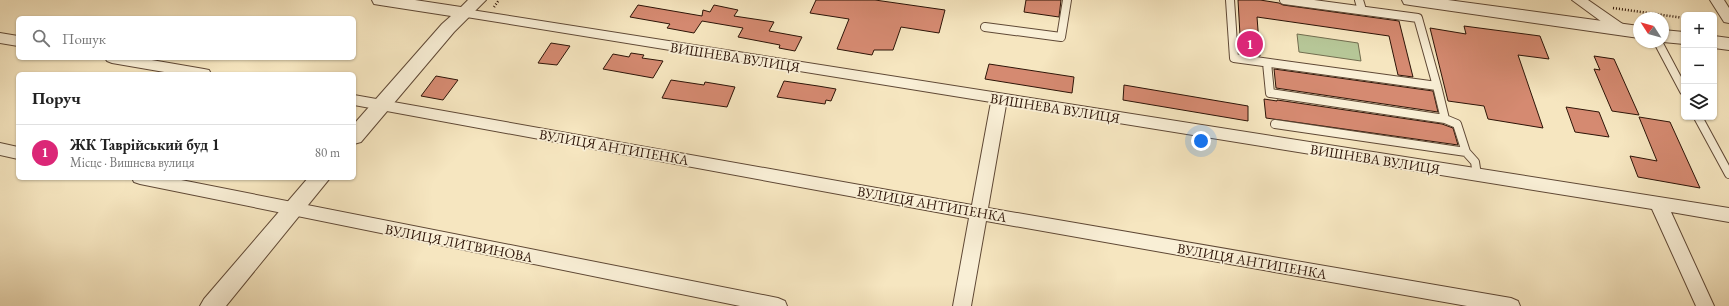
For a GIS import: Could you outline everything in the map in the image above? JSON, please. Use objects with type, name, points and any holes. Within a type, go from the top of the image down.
[{"type":"street","name":"ВИШНЕВА ВУЛИЦЯ","points":[[380,0],[1729,215]]},
{"type":"street","points":[[356,135],[448,28],[478,0]]},
{"type":"street","points":[[1410,0],[1631,31]]},
{"type":"street","points":[[1718,0],[1729,19]]},
{"type":"street","points":[[1583,2],[1631,31]]},
{"type":"street","points":[[1669,37],[1681,38]]},
{"type":"street","points":[[0,38],[16,41]]},
{"type":"street","points":[[1717,42],[1729,44]]},
{"type":"street","points":[[124,60],[192,72]]},
{"type":"street","points":[[962,306],[1000,99]]},
{"type":"street","name":"ВУЛИЦЯ АНТИПЕНКА","points":[[356,100],[980,213],[1511,306]]},
{"type":"street","points":[[0,149],[16,153]]},
{"type":"street","name":"ВУЛИЦЯ ЛИТВИНОВА","points":[[150,180],[293,210],[778,306]]},
{"type":"street","points":[[212,306],[318,180]]},
{"type":"street","points":[[1659,205],[1705,306]]},
{"type":"lane","points":[[985,27],[1061,37],[1067,0]]},
{"type":"lane","points":[[1230,0],[1234,58],[1437,86]]},
{"type":"lane","points":[[1284,0],[1418,18],[1445,119]]},
{"type":"lane","points":[[1359,0],[1362,10]]},
{"type":"lane","points":[[1661,48],[1681,85]]},
{"type":"lane","points":[[1267,62],[1270,93],[1445,119],[1457,124],[1466,152],[1475,162],[1477,175]]},
{"type":"lane","points":[[1700,120],[1729,174]]},
{"type":"lane","points":[[1275,124],[1466,152]]},
{"type":"path","points":[[1583,2],[1681,18]]},
{"type":"green space","points":[[1297,34],[1358,43],[1361,61],[1299,52]]},
{"type":"building","points":[[816,0],[875,0],[945,10],[939,33],[901,27],[893,50],[874,50],[872,55],[837,49],[849,19],[810,13]]},
{"type":"building","points":[[1026,0],[1061,0],[1059,17],[1024,12]]},
{"type":"building","points":[[1238,0],[1260,0],[1283,5],[1399,21],[1413,77],[1398,75],[1389,36],[1257,17],[1260,56],[1241,53]]},
{"type":"building","points":[[638,5],[702,16],[703,10],[710,12],[714,5],[738,10],[734,16],[774,22],[769,31],[802,37],[795,51],[779,48],[780,45],[738,37],[743,28],[702,21],[694,33],[667,28],[670,24],[630,17]]},
{"type":"building","points":[[1464,26],[1540,36],[1549,59],[1518,55],[1543,128],[1488,119],[1484,106],[1448,101],[1430,28],[1466,34]]},
{"type":"building","points":[[551,43],[570,46],[557,65],[538,63]]},
{"type":"building","points":[[631,53],[644,55],[642,58],[663,61],[653,78],[603,69],[613,54],[629,57]]},
{"type":"building","points":[[1594,56],[1614,59],[1639,115],[1612,111],[1594,69],[1600,70]]},
{"type":"building","points":[[989,64],[1074,77],[1072,93],[985,79]]},
{"type":"building","points":[[1274,69],[1433,91],[1438,112],[1276,88]]},
{"type":"building","points":[[436,76],[458,80],[443,100],[421,96]]},
{"type":"building","points":[[671,80],[704,85],[705,82],[735,87],[727,107],[662,98]]},
{"type":"building","points":[[784,81],[836,89],[831,101],[826,100],[825,104],[777,97]]},
{"type":"building","points":[[1124,85],[1248,106],[1248,121],[1123,100]]},
{"type":"building","points":[[1264,99],[1442,124],[1453,128],[1458,145],[1266,118]]},
{"type":"building","points":[[1566,107],[1599,112],[1609,137],[1575,132]]},
{"type":"building","points":[[1639,117],[1670,122],[1700,188],[1638,177],[1630,156],[1657,161]]},
{"type":"place","name":"ЖК Таврійський буд 1","points":[[1250,44]]}]
